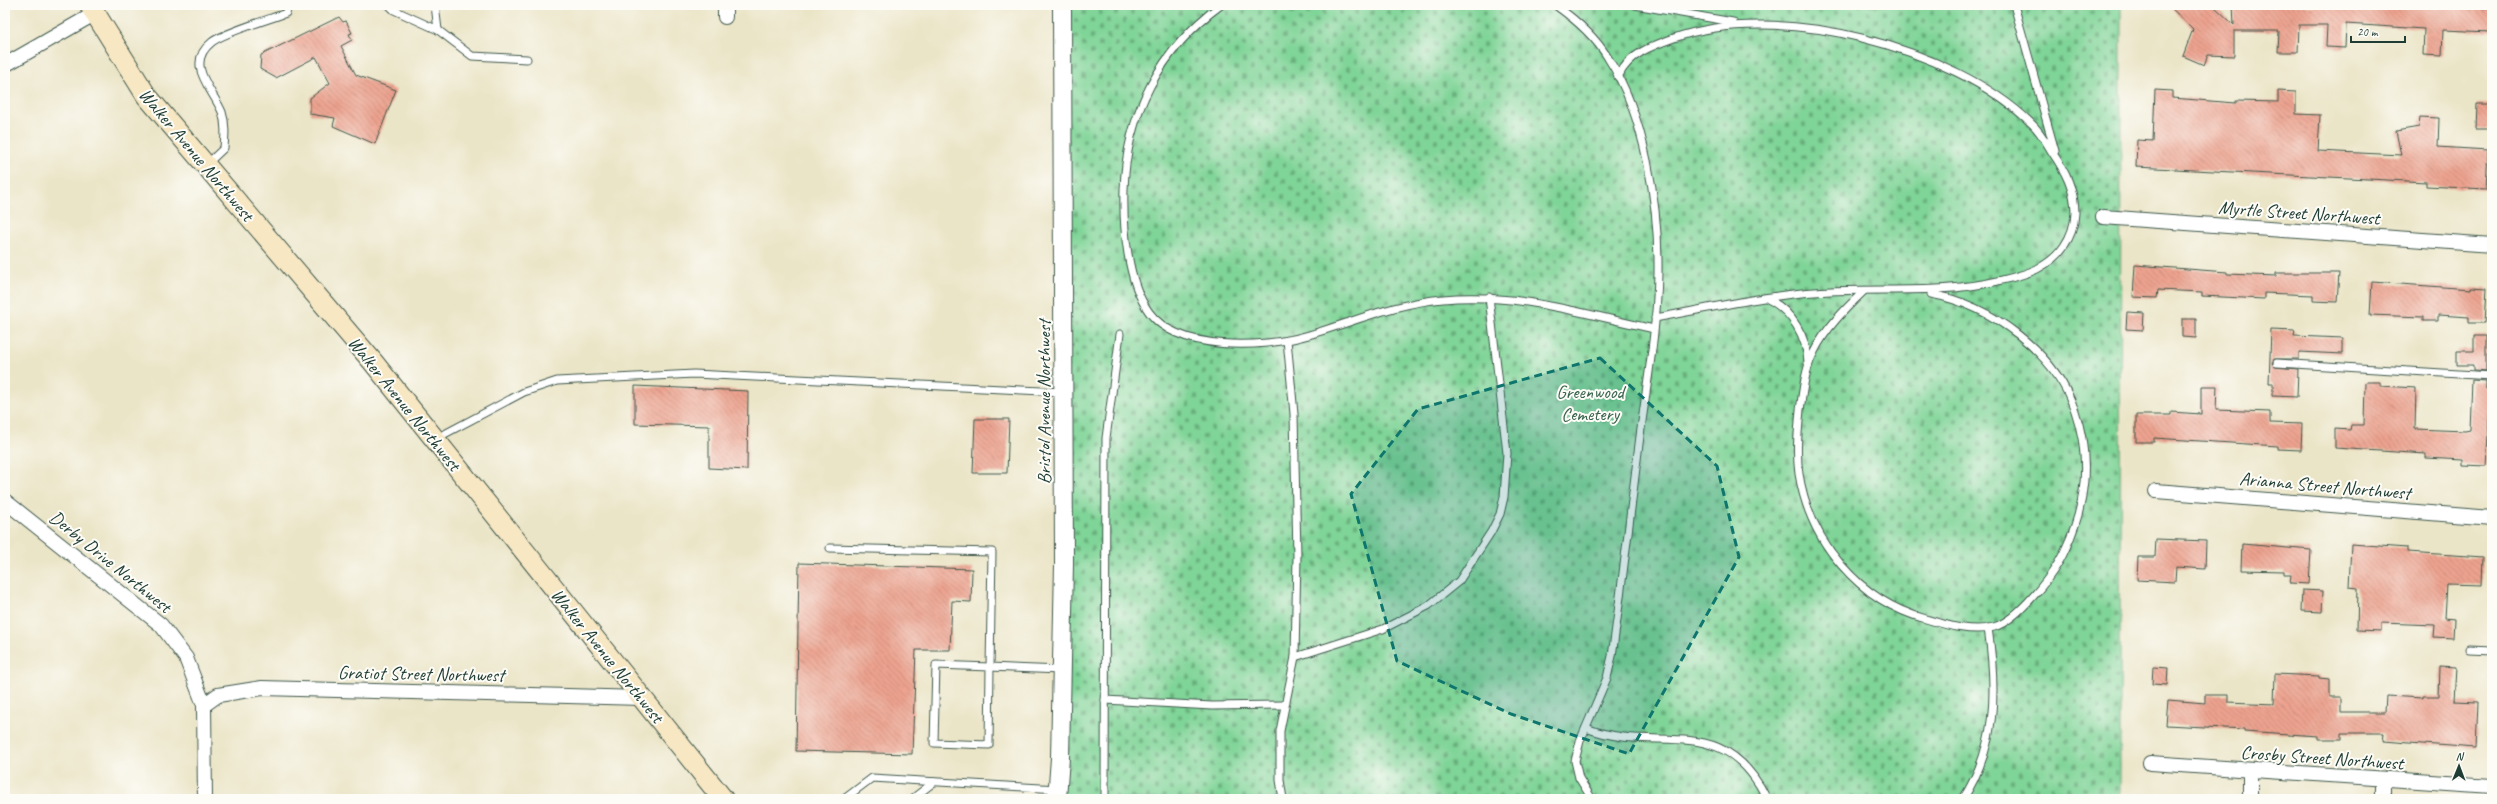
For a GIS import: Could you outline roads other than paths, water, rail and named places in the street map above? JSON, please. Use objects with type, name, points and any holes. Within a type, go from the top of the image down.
[{"type":"main road","name":"Walker Avenue Northwest","points":[[92,9],[146,95],[374,362],[723,799]]},
{"type":"street","name":"Bristol Avenue Northwest","points":[[1058,794],[1064,392],[1062,5]]},
{"type":"street","points":[[5,65],[92,9]]},
{"type":"street","name":"Myrtle Street Northwest","points":[[2103,217],[2492,245]]},
{"type":"street","name":"Arianna Street Northwest","points":[[2156,491],[2492,518]]},
{"type":"street","name":"Derby Drive Northwest","points":[[5,501],[161,625],[186,658],[204,705],[206,799]]},
{"type":"street","name":"Gratiot Street Northwest","points":[[204,705],[218,695],[262,688],[642,698]]},
{"type":"street","name":"Crosby Street Northwest","points":[[2150,763],[2383,780],[2492,786]]},
{"type":"street","points":[[2250,771],[2250,799]]},
{"type":"street","points":[[2383,780],[2383,799]]},
{"type":"lane","points":[[206,165],[224,148],[225,130],[222,114],[199,70],[201,53],[212,41],[286,13],[288,5]]},
{"type":"lane","points":[[389,5],[394,10],[438,30],[472,56],[527,59]]},
{"type":"lane","points":[[435,5],[438,30]]},
{"type":"lane","points":[[1221,5],[1197,24],[1172,50],[1160,67],[1139,109],[1128,147],[1125,168],[1124,212],[1128,250],[1142,300],[1158,322],[1186,336],[1226,344],[1254,344],[1287,340],[1375,313],[1423,301],[1489,297],[1531,302],[1654,329]]},
{"type":"lane","points":[[1555,5],[1593,38],[1609,59],[1618,77],[1635,120],[1648,169],[1657,239],[1654,329],[1612,656],[1600,699],[1580,741],[1576,761],[1579,778],[1592,799]]},
{"type":"lane","points":[[1635,5],[1746,24],[1787,26],[1865,39],[1912,52],[1938,63],[1982,86],[2032,123],[2057,159],[2071,188],[2075,210],[2072,231],[2062,250],[2055,257],[2036,270],[2009,278],[1966,288],[1908,291],[1819,292],[1655,318]]},
{"type":"lane","points":[[2014,5],[2057,159]]},
{"type":"lane","points":[[1618,77],[1624,65],[1632,57],[1665,41],[1709,28],[1746,24]]},
{"type":"lane","points":[[1808,367],[1820,342],[1864,291]]},
{"type":"lane","points":[[1768,299],[1781,306],[1799,329],[1807,347],[1808,367],[1799,420],[1799,475],[1808,508],[1833,556],[1866,590],[1893,608],[1943,624],[1972,628],[1988,628],[2001,624],[2038,590],[2051,575],[2063,556],[2075,527],[2082,500],[2085,461],[2082,435],[2065,386],[2050,365],[2023,339],[1983,314],[1956,300],[1943,296],[1908,291]]},
{"type":"lane","points":[[1295,657],[1384,629],[1428,606],[1458,581],[1491,532],[1500,514],[1504,497],[1507,459],[1489,297]]},
{"type":"lane","points":[[1105,799],[1106,438],[1120,334]]},
{"type":"lane","points":[[1283,799],[1279,764],[1280,731],[1284,705],[1295,657],[1297,490],[1294,414],[1287,340]]},
{"type":"lane","points":[[2277,363],[2492,376]]},
{"type":"lane","points":[[435,439],[524,392],[557,381],[694,374],[1064,392]]},
{"type":"lane","points":[[830,548],[992,552],[990,667],[989,745],[934,743],[936,665],[990,667],[1061,670]]},
{"type":"lane","points":[[1963,799],[1980,770],[1989,734],[1992,660],[1988,628]]},
{"type":"lane","points":[[2469,649],[2492,650]]},
{"type":"lane","points":[[1105,700],[1212,706],[1284,705]]},
{"type":"lane","points":[[1586,728],[1608,735],[1714,744],[1731,753],[1744,765],[1767,799]]},
{"type":"lane","points":[[844,799],[872,778],[934,782],[1058,794]]},
{"type":"lane","points":[[912,799],[934,782]]},
{"type":"park label","name":"Greenwood Cemetery","points":[[1590,402]]}]
